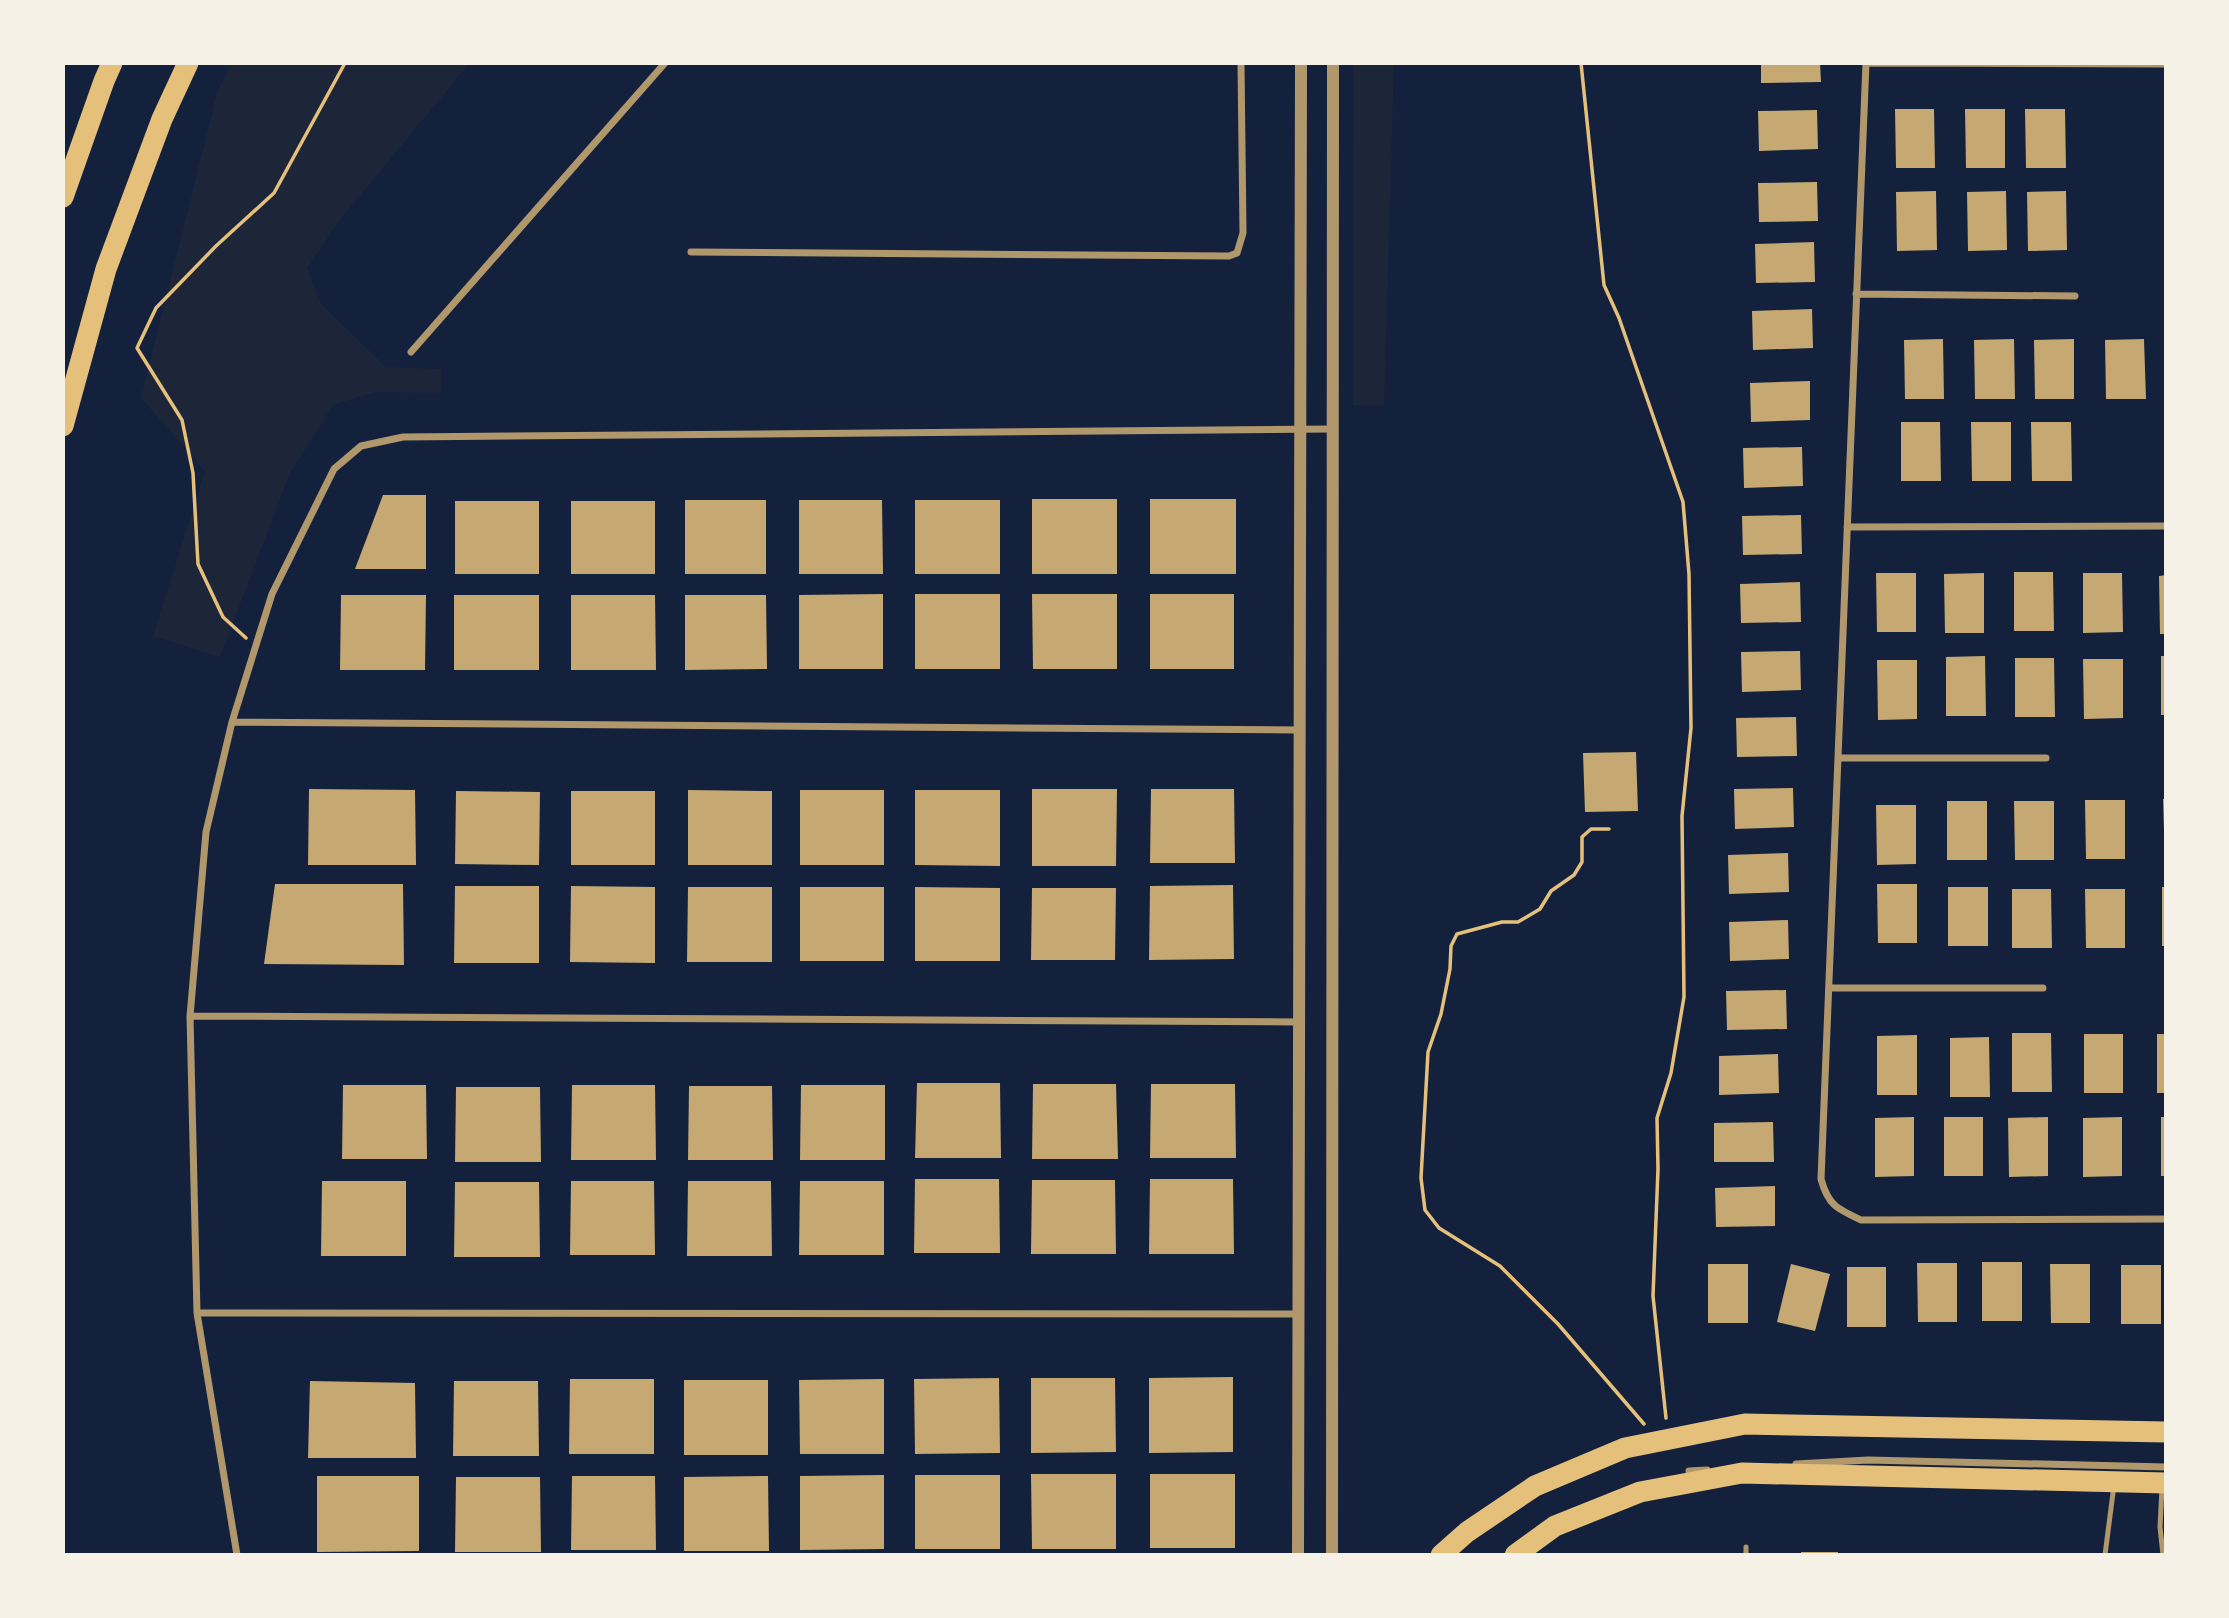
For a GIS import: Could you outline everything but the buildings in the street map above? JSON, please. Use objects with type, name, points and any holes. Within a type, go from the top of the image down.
[{"type":"highway","points":[[63,197],[112,63]]},
{"type":"highway","points":[[63,425],[106,269],[162,119],[188,63]]},
{"type":"highway","points":[[1441,1555],[1467,1532],[1535,1486],[1625,1448],[1745,1424],[2166,1432]]},
{"type":"highway","points":[[1515,1555],[1555,1527],[1640,1492],[1742,1473],[2165,1472]]},
{"type":"street","points":[[411,352],[665,63]]},
{"type":"street","points":[[691,252],[1229,256],[1237,253],[1243,233],[1241,63]]},
{"type":"street","points":[[1297,1555],[1301,63]]},
{"type":"street","points":[[1332,1555],[1333,63]]},
{"type":"street","points":[[2166,64],[1866,63],[1821,1179],[1825,1194],[1841,1211],[1861,1220],[2166,1219]]},
{"type":"street","points":[[1856,294],[2075,296]]},
{"type":"street","points":[[236,1555],[197,1312],[190,1016],[206,832],[232,722],[272,594],[334,469],[360,446],[403,437],[1331,429]]},
{"type":"street","points":[[1847,527],[2166,526]]},
{"type":"street","points":[[232,722],[1299,730]]},
{"type":"street","points":[[1838,758],[2046,758]]},
{"type":"street","points":[[1829,988],[2043,988]]},
{"type":"street","points":[[190,1016],[1298,1022]]},
{"type":"street","points":[[197,1312],[1297,1314]]},
{"type":"street","points":[[1689,1471],[1868,1460],[2116,1465],[2165,1472]]},
{"type":"lane","points":[[2105,1555],[2116,1465]]},
{"type":"lane","points":[[2163,1555],[2160,1528],[2165,1472]]},
{"type":"lane","points":[[1746,1547],[1746,1555]]},
{"type":"path","points":[[256,647],[223,617],[198,564],[193,473],[182,420],[137,348],[156,308],[216,246],[274,193],[345,63]]},
{"type":"path","points":[[1581,63],[1604,285],[1619,318],[1683,502],[1689,574],[1691,728],[1682,816],[1684,997],[1671,1073],[1657,1118],[1658,1169],[1653,1296],[1667,1428]]},
{"type":"path","points":[[1609,830],[1591,830],[1582,837],[1582,862],[1574,875],[1551,891],[1541,909],[1518,922],[1502,922],[1457,934],[1451,946],[1450,969],[1441,1014],[1428,1052],[1422,1178],[1425,1210],[1439,1228],[1500,1266],[1558,1324],[1644,1424]]},
{"type":"shaded area","points":[[232,63],[470,63],[337,223],[307,268],[321,304],[386,367],[441,369],[442,393],[375,392],[333,405],[289,475],[220,657],[153,636],[205,471],[141,398],[217,93]]},
{"type":"shaded area","points":[[1354,63],[1394,63],[1384,406],[1353,405]]}]
